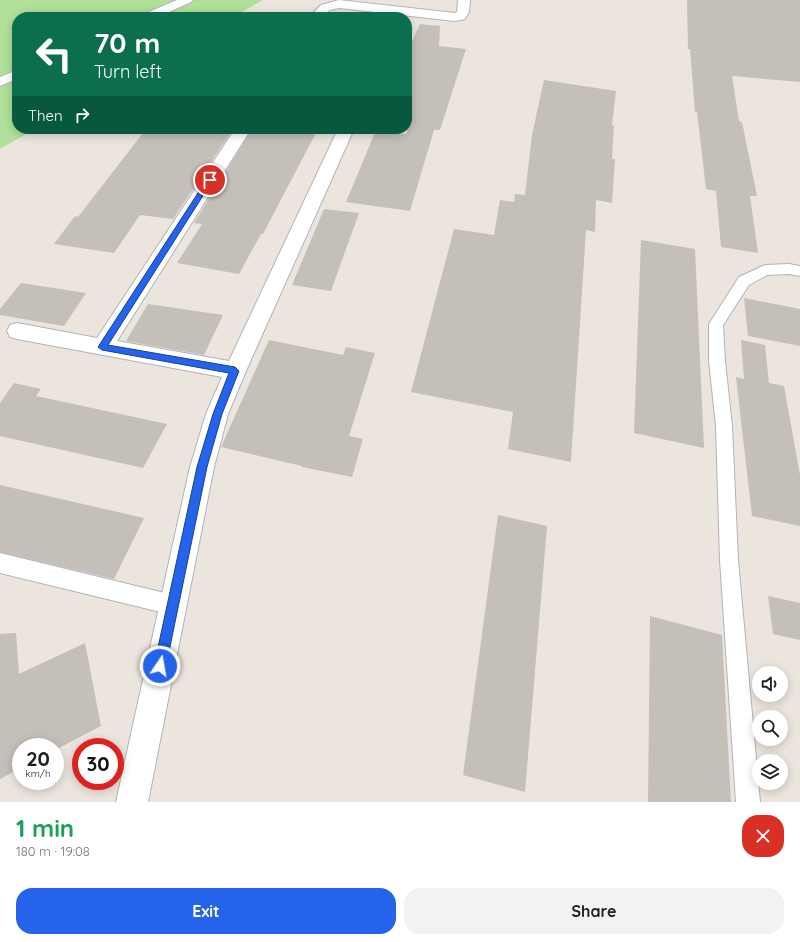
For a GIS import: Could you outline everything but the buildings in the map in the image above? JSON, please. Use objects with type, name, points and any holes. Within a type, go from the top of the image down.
[{"type":"street","points":[[159,12],[187,0]]},
{"type":"street","points":[[412,15],[461,16],[463,12],[464,0]]},
{"type":"street","points":[[319,12],[330,4],[385,12]]},
{"type":"street","points":[[0,82],[12,76]]},
{"type":"street","points":[[102,347],[240,134]]},
{"type":"street","points":[[132,802],[202,467],[217,414],[235,371],[344,134]]},
{"type":"street","points":[[17,331],[235,371]]},
{"type":"lane","points":[[748,802],[729,560],[724,426],[717,361],[716,324],[744,281],[766,270],[789,269],[800,271]]},
{"type":"lane","points":[[0,563],[173,605]]},
{"type":"green space","points":[[0,0],[263,0],[242,12],[12,12],[12,134],[26,134],[0,149]]},
{"type":"route","points":[[160,666],[202,467],[217,414],[235,371],[102,347],[210,180]]}]
